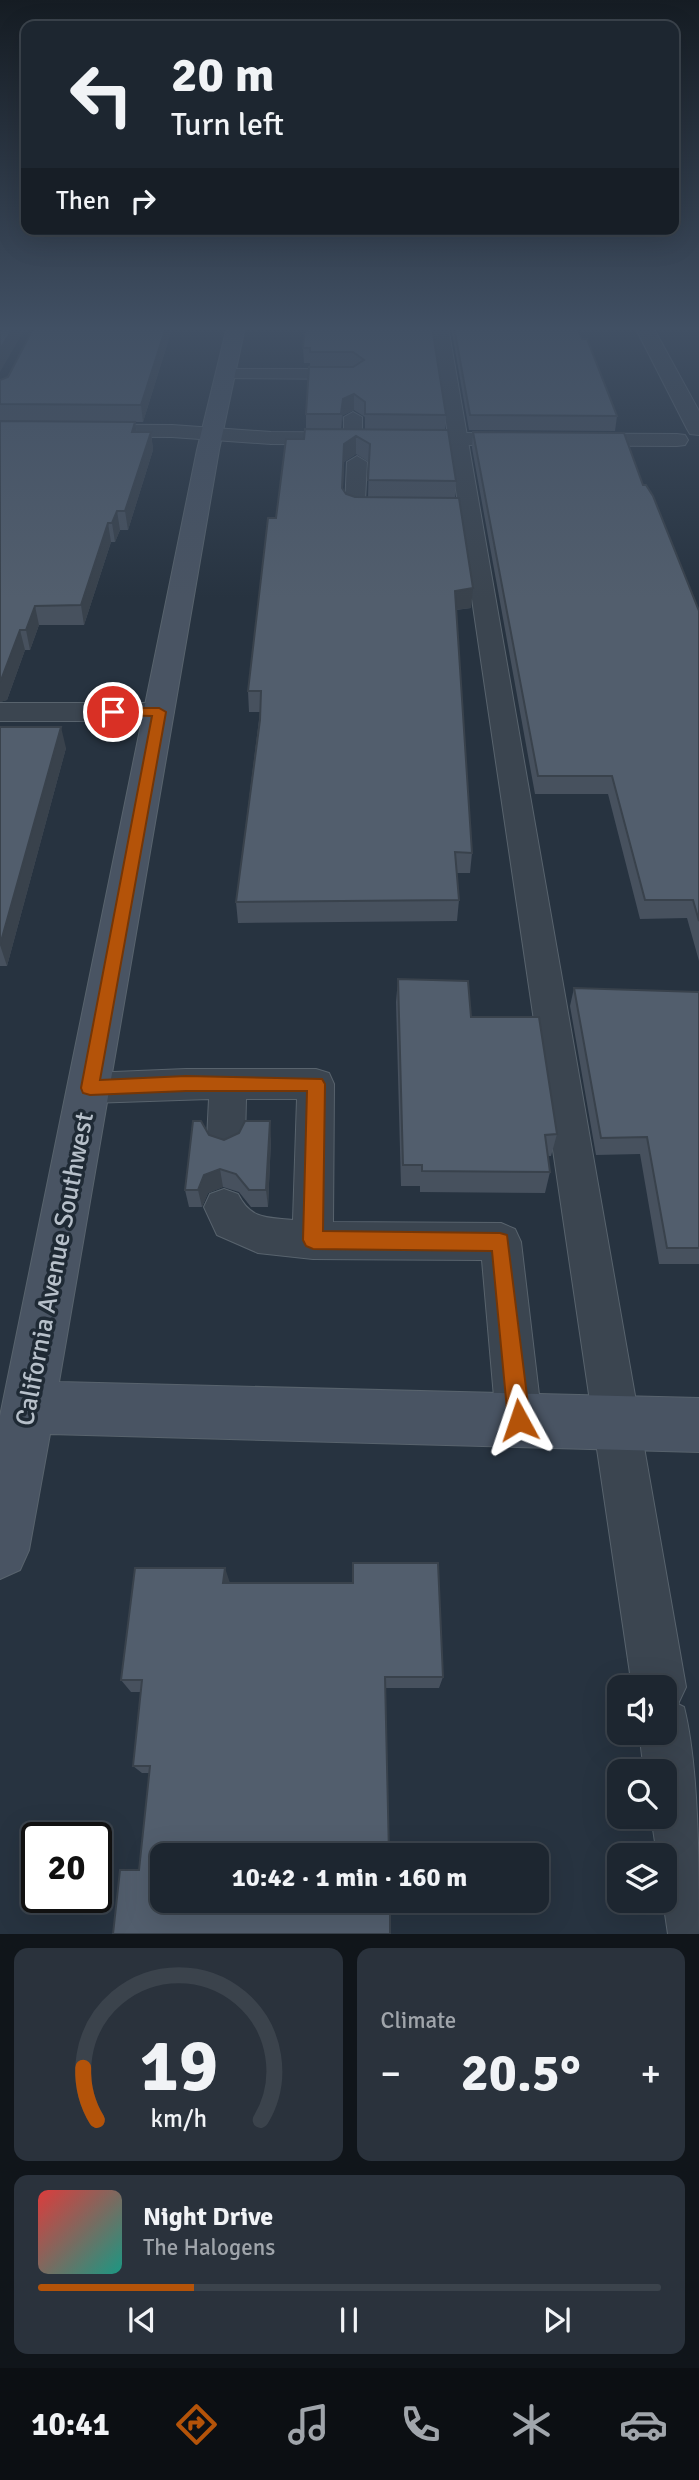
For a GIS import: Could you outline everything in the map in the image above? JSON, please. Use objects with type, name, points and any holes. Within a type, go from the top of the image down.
[{"type":"main road","name":"California Avenue Southwest","points":[[0,1550],[14,1406],[90,1088],[216,417]]},
{"type":"main road","points":[[14,1406],[699,1425]]},
{"type":"street","points":[[690,417],[699,436]]},
{"type":"street","points":[[0,430],[172,431],[271,438],[353,428],[458,439],[677,440],[677,435],[681,432],[699,436]]},
{"type":"street","points":[[0,712],[159,712]]},
{"type":"lane","points":[[455,417],[458,439],[456,508],[617,1423],[657,1675]]},
{"type":"lane","points":[[357,462],[355,507],[406,507]]},
{"type":"lane","points":[[226,1139],[228,1084]]},
{"type":"lane","points":[[90,1088],[316,1084],[313,1240]]},
{"type":"lane","points":[[224,1207],[231,1222],[258,1235],[313,1240],[500,1242],[519,1420]]},
{"type":"lane","points":[[668,1745],[698,1934]]},
{"type":"building","points":[[0,421],[135,422],[132,432],[151,432],[125,511],[117,511],[112,523],[108,523],[81,605],[35,606],[26,630],[20,630],[0,681]]},
{"type":"building","points":[[305,429],[448,430],[456,481],[368,480],[370,444],[356,436],[344,444],[342,488],[346,494],[355,497],[459,498],[473,588],[455,591],[472,853],[455,852],[459,900],[236,902],[260,720],[261,691],[248,691],[268,518],[276,518],[286,439],[304,439]]},
{"type":"building","points":[[473,432],[624,433],[643,485],[646,485],[653,496],[699,611],[699,921],[693,900],[645,900],[612,776],[538,776]]},
{"type":"building","points":[[0,727],[61,727],[0,945]]},
{"type":"building","points":[[398,979],[468,981],[471,1017],[539,1017],[557,1134],[545,1135],[550,1172],[422,1171],[422,1165],[403,1165]]},
{"type":"building","points":[[574,988],[699,992],[699,1248],[667,1248],[647,1137],[601,1138]]},
{"type":"building","points":[[193,1121],[201,1121],[209,1135],[224,1140],[239,1133],[245,1121],[270,1121],[266,1190],[249,1190],[236,1174],[220,1169],[204,1175],[198,1190],[185,1190]]},
{"type":"building","points":[[353,1563],[438,1563],[443,1677],[385,1677],[389,1843],[150,1843],[150,1913],[390,1913],[390,1934],[113,1934],[120,1870],[139,1870],[150,1766],[133,1766],[142,1680],[121,1680],[135,1568],[225,1568],[223,1583],[353,1583]]},
{"type":"route","points":[[113,712],[159,712],[90,1088],[186,1084],[316,1084],[313,1240],[500,1242],[512,1333],[519,1420]]}]
